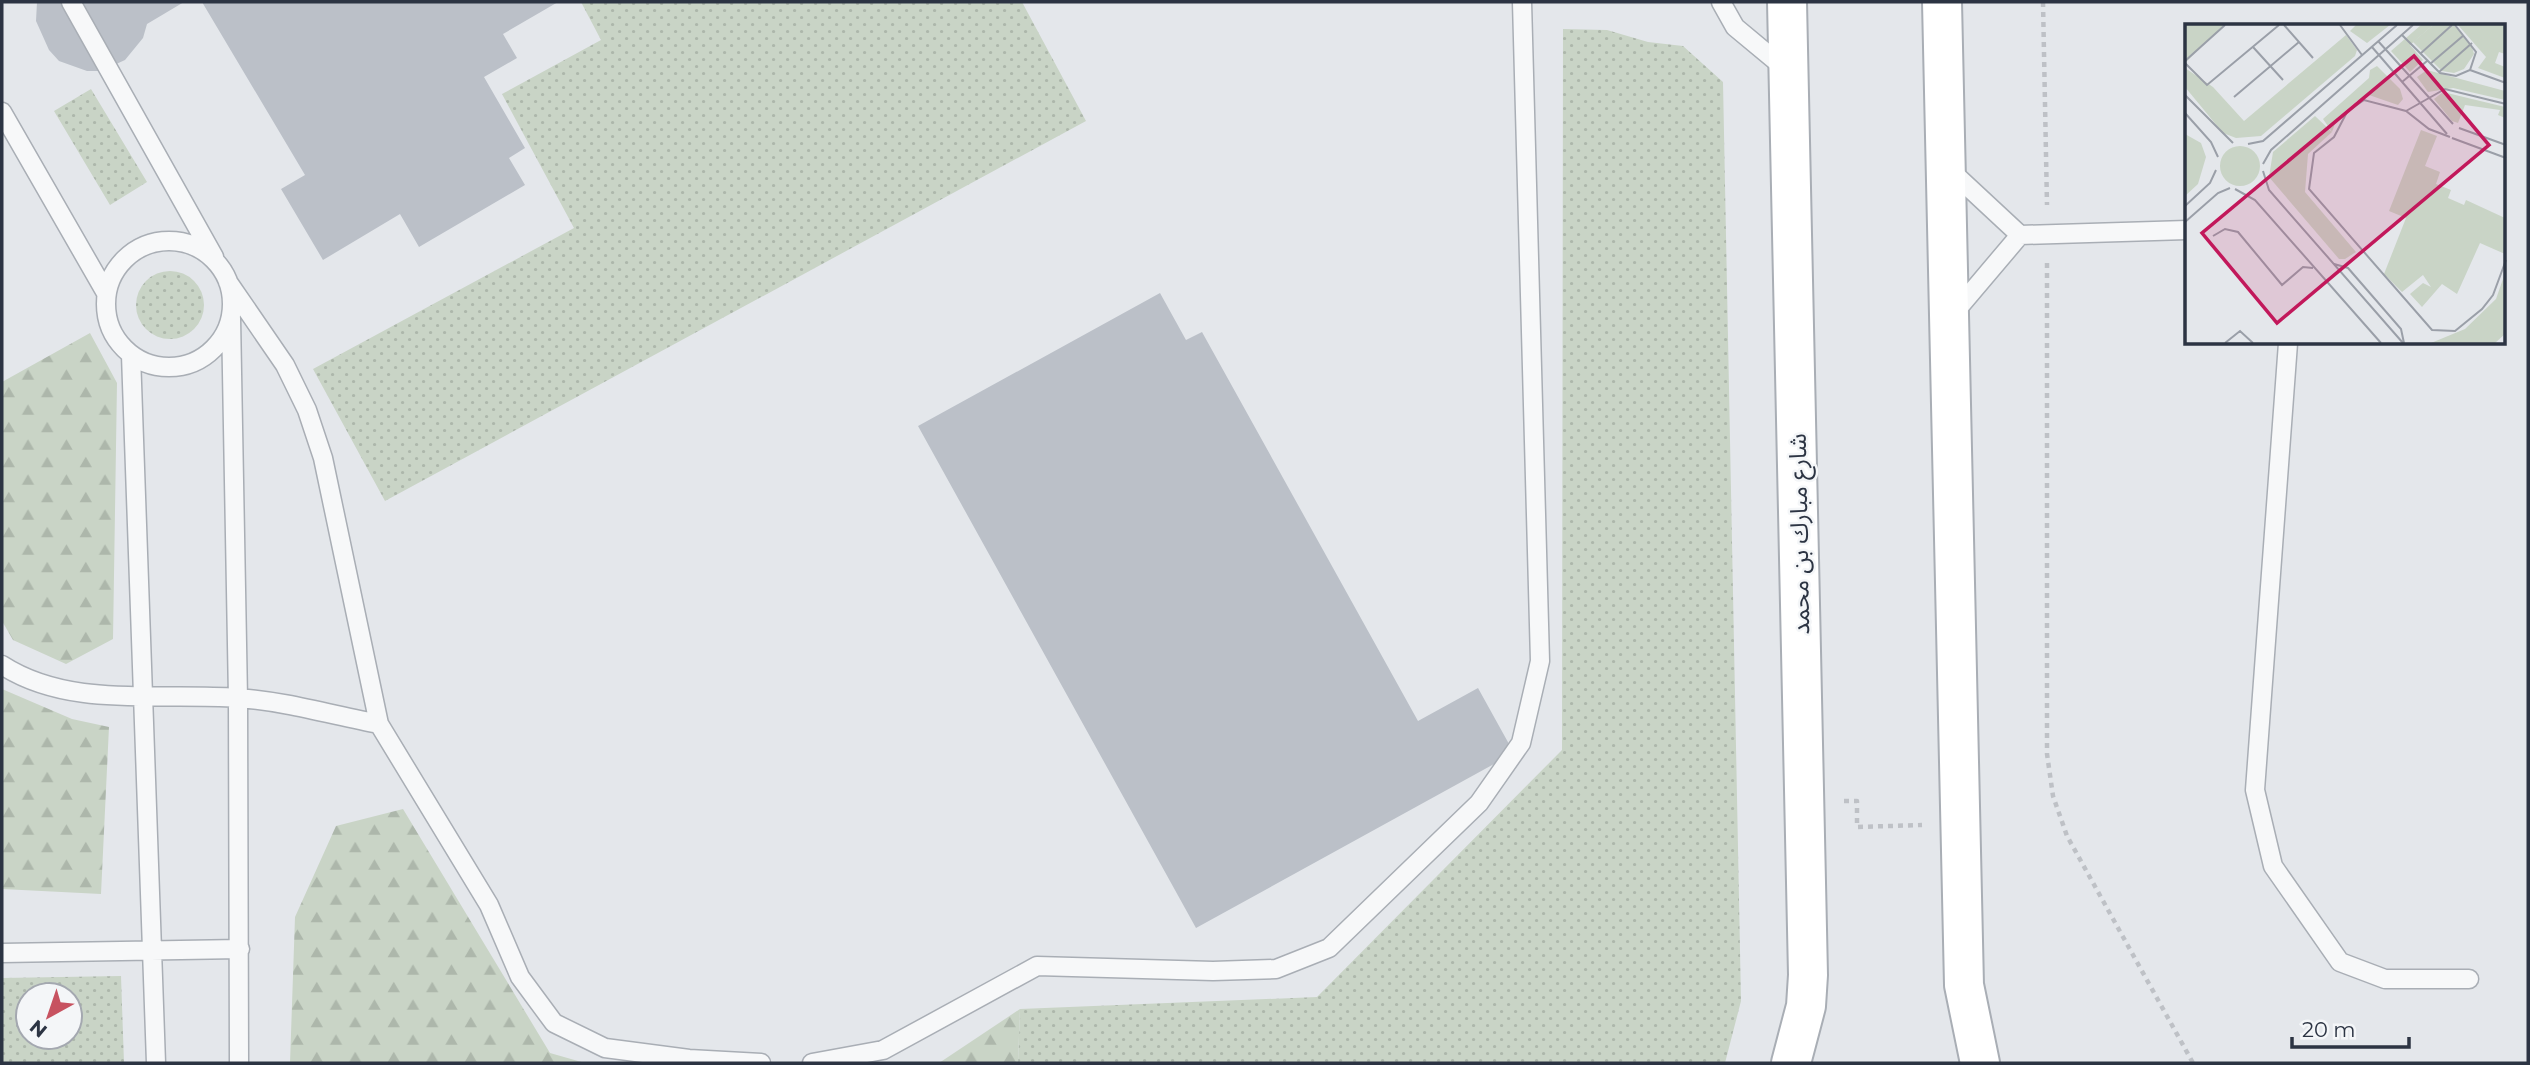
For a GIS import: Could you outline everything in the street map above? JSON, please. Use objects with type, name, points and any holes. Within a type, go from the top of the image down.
[{"type":"street","name":"شارع مبارك بن محمد","points":[[1787,2],[1808,975],[1806,1006],[1791,1063]]},
{"type":"street","points":[[1942,2],[1964,985],[1980,1063]]},
{"type":"lane","points":[[71,2],[228,282],[285,365],[307,410],[323,458],[379,724],[489,905],[520,976],[554,1023],[605,1048],[689,1059],[761,1063]]},
{"type":"lane","points":[[812,1063],[883,1050],[1037,966],[1213,971],[1276,969],[1329,948],[1479,803],[1521,743],[1540,661],[1522,2]]},
{"type":"lane","points":[[1721,2],[1735,27],[1788,72]]},
{"type":"lane","points":[[2,112],[106,293]]},
{"type":"lane","points":[[1946,167],[2020,235],[2185,230]]},
{"type":"lane","points":[[1950,319],[2020,235]]},
{"type":"lane","points":[[219,266],[204,251],[185,243],[164,241],[144,246],[126,257],[113,273],[106,293],[109,328],[131,355],[165,368],[199,360],[214,349],[231,318]]},
{"type":"lane","points":[[228,282],[232,299],[238,698],[239,1063]]},
{"type":"lane","points":[[2288,345],[2255,790],[2273,866],[2340,962],[2385,979],[2469,979]]},
{"type":"lane","points":[[131,355],[156,1063]]},
{"type":"lane","points":[[2,665],[19,677],[69,691],[238,698],[379,724]]},
{"type":"lane","points":[[2,953],[240,949]]},
{"type":"path","points":[[2043,2],[2047,234],[2047,754],[2053,796],[2067,836],[2193,1063]]},
{"type":"path","points":[[1805,802],[1857,801],[1857,827],[1961,824]]},
{"type":"green space","points":[[581,2],[1022,2],[1086,121],[385,501],[313,369],[574,228],[502,94],[601,40]]},
{"type":"green space","points":[[1563,29],[1607,30],[1648,42],[1683,46],[1723,82],[1741,1001],[1725,1063],[1018,1063],[1020,1009],[1317,997],[1562,750]]},
{"type":"green space","points":[[91,89],[147,182],[110,205],[54,111]]},
{"type":"green space","points":[[170,271],[183,274],[194,281],[201,292],[204,305],[201,318],[194,329],[183,336],[170,339],[157,336],[146,329],[139,318],[136,305],[139,292],[146,281],[157,274]]},
{"type":"green space","points":[[90,333],[117,383],[113,639],[66,664],[13,640],[2,621],[2,382]]},
{"type":"green space","points":[[2,689],[72,719],[109,727],[101,894],[2,889]]},
{"type":"green space","points":[[403,809],[550,1053],[585,1063],[290,1063],[295,917],[336,826]]},
{"type":"green space","points":[[121,976],[124,1063],[2,1063],[2,978]]},
{"type":"green space","points":[[1020,1009],[1018,1063],[939,1063]]},
{"type":"building","points":[[37,2],[184,2],[147,24],[143,38],[125,60],[101,71],[87,71],[59,61],[49,50],[36,21]]},
{"type":"building","points":[[202,2],[558,2],[503,34],[517,58],[484,77],[525,148],[509,158],[525,185],[419,247],[400,214],[323,260],[281,189],[305,175]]},
{"type":"building","points":[[1160,293],[1186,340],[1202,332],[1418,721],[1478,688],[1514,753],[1196,928],[918,426]]}]
